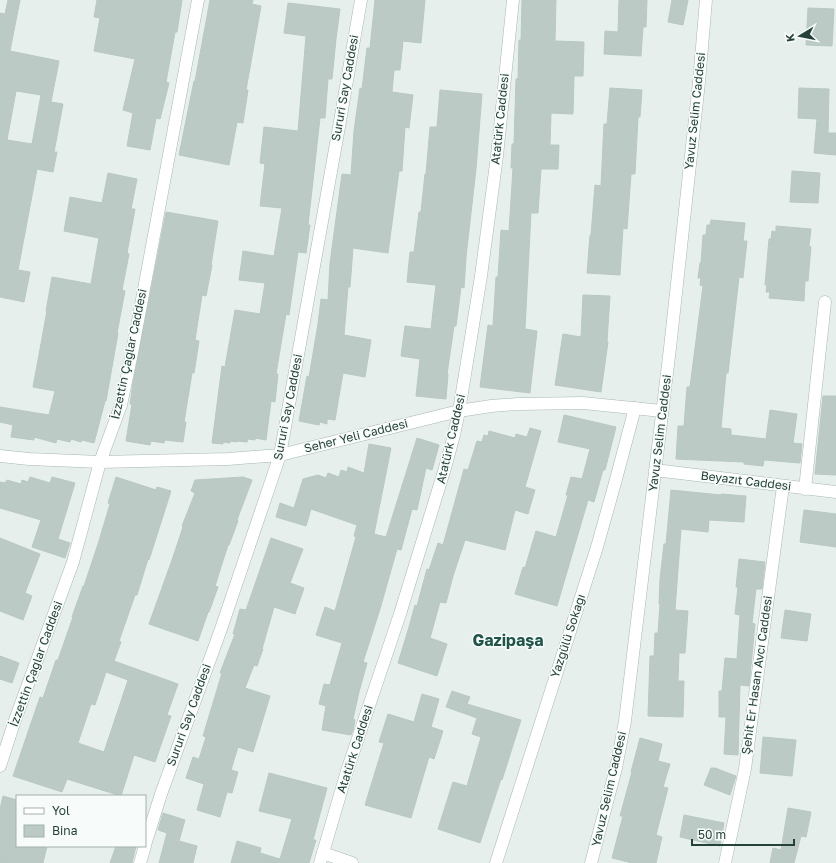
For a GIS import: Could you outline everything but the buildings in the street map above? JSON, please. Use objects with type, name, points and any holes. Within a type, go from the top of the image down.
[{"type":"street","name":"İzzettin Çağlar Caddesi","points":[[0,766],[73,562],[100,462],[120,405],[132,353],[198,0]]},
{"type":"street","name":"Sururi Say Caddesi","points":[[146,843],[160,794],[221,629],[280,455],[360,0]]},
{"type":"street","name":"Atatürk Caddesi","points":[[321,858],[347,771],[405,599],[445,468],[459,411],[481,276],[497,156],[513,0]]},
{"type":"street","name":"Yavuz Selim Caddesi","points":[[591,863],[616,768],[625,721],[670,348],[706,0]]},
{"type":"street","points":[[806,488],[825,302]]},
{"type":"street","name":"Seher Yeli Caddesi","points":[[0,456],[29,459],[100,462],[228,459],[280,455],[459,411],[492,406],[583,403],[662,411]]},
{"type":"street","name":"Yazgülü Sokağı","points":[[496,863],[597,547],[635,408]]},
{"type":"street","name":"Beyazıt Caddesi","points":[[655,470],[836,492]]},
{"type":"street","name":"Şehit Er Hasan Avcı Caddesi","points":[[725,863],[745,769],[783,486]]},
{"type":"street","name":"Sururi Say Caddesi","points":[[140,863],[145,847]]},
{"type":"street","points":[[321,858],[352,863]]},
{"type":"district","name":"Gazipaşa","points":[[508,640]]}]
